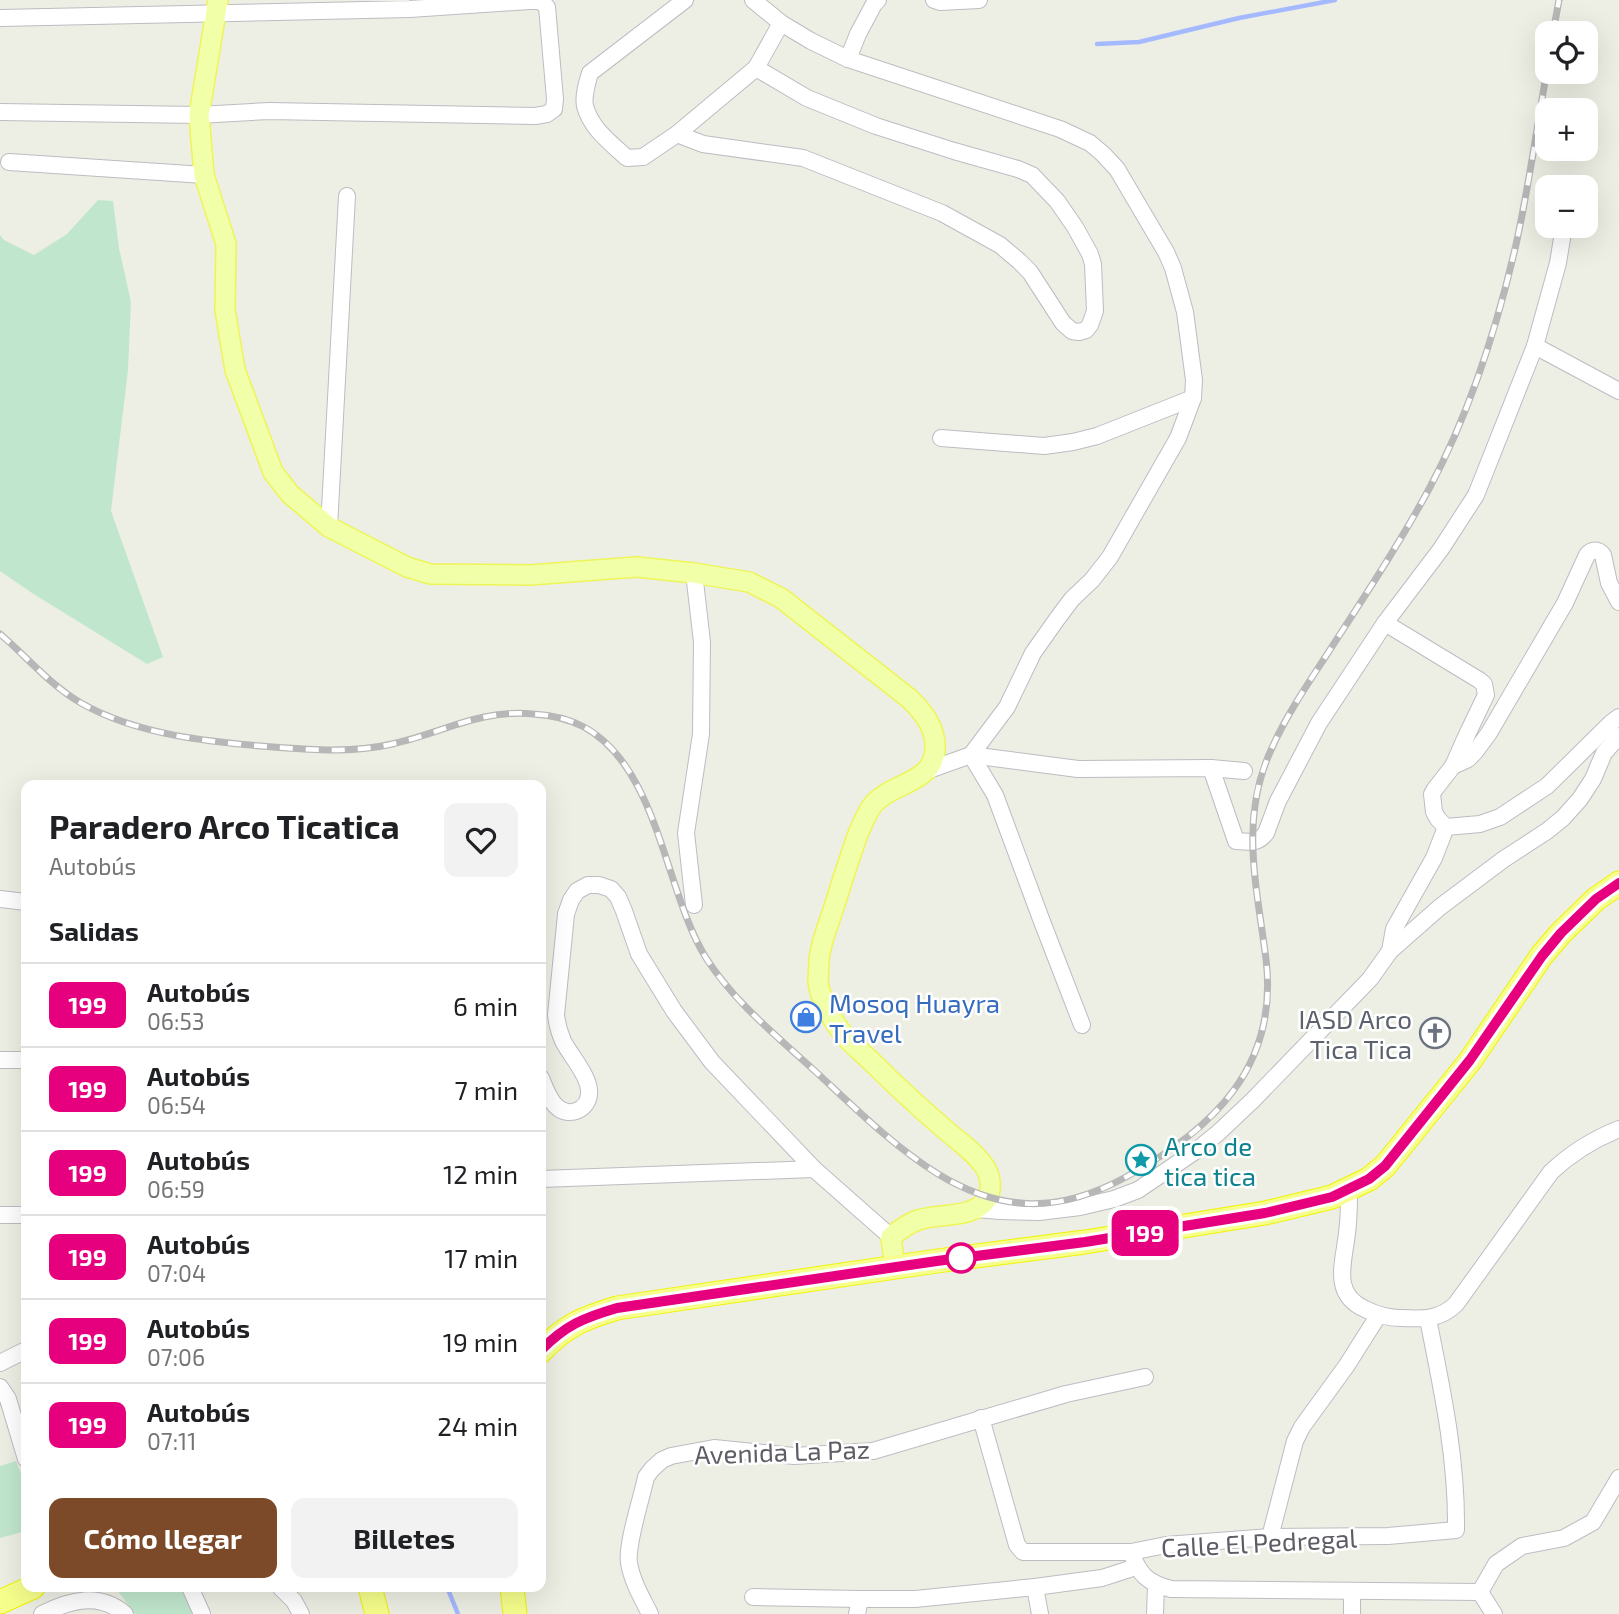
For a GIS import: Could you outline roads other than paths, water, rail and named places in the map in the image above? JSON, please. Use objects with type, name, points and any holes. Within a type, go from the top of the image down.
[{"type":"highway","points":[[546,1346],[585,1317],[617,1308],[1205,1224],[1314,1203],[1349,1190],[1385,1166],[1470,1060],[1561,933],[1596,899],[1619,883]]},
{"type":"highway","points":[[0,1602],[22,1592]]},
{"type":"highway","points":[[371,1592],[377,1614]]},
{"type":"highway","points":[[513,1592],[515,1614]]},
{"type":"main road","points":[[217,7],[199,115],[204,175],[226,244],[225,310],[235,370],[273,472],[290,494],[329,527],[407,568],[430,574],[530,575],[636,567],[749,582],[781,598],[910,699],[921,711],[935,735],[935,757],[929,770],[886,792],[867,814],[852,850],[820,954],[818,984],[829,1012],[842,1033],[898,1088],[982,1163],[989,1175],[991,1185],[988,1197],[977,1209],[917,1220],[891,1237],[895,1268]]},
{"type":"street","points":[[685,0],[590,73],[585,106],[598,132],[627,158],[643,157],[677,134],[756,68],[781,23]]},
{"type":"street","points":[[753,0],[781,23],[848,59],[1060,129],[1090,143],[1117,169],[1173,268],[1185,312],[1194,380],[1194,398],[1178,438],[1110,557],[1057,619],[1034,653],[1007,707],[971,755]]},
{"type":"street","points":[[848,59],[858,34],[878,0]]},
{"type":"street","points":[[934,0],[979,0]]},
{"type":"street","points":[[0,18],[217,7],[410,9],[540,2],[547,7],[555,99],[554,109],[547,114],[535,116],[269,111],[199,115],[0,112]]},
{"type":"street","points":[[677,134],[703,144],[803,158],[942,213],[1000,244],[1019,261],[1030,272],[1063,323],[1072,331],[1086,330],[1090,325],[1095,310],[1090,254],[1057,201],[1032,175],[876,126],[807,98],[756,68]]},
{"type":"street","points":[[9,162],[204,175]]},
{"type":"street","points":[[329,527],[347,196]]},
{"type":"street","points":[[1211,768],[1236,841],[1252,842],[1261,839],[1319,723],[1385,623],[1441,549],[1476,495],[1535,346],[1558,263],[1562,238]]},
{"type":"street","points":[[1535,346],[1619,391]]},
{"type":"street","points":[[940,438],[1044,446],[1073,442],[1097,436],[1194,398]]},
{"type":"street","points":[[1453,766],[1468,759],[1489,733],[1565,603],[1590,551],[1595,550],[1603,555],[1611,588],[1619,601]]},
{"type":"street","points":[[694,573],[702,642],[701,734],[686,833],[694,905]]},
{"type":"street","points":[[1385,623],[1484,684],[1486,695],[1453,766],[1435,789],[1432,799],[1437,820],[1446,827],[1480,824],[1500,817],[1547,786],[1619,717]]},
{"type":"street","points":[[977,1209],[1018,1212],[1061,1210],[1114,1199],[1144,1186],[1197,1150],[1236,1116],[1370,979],[1390,951],[1440,907],[1563,818],[1580,799],[1593,779],[1604,753],[1619,736]]},
{"type":"street","points":[[971,755],[995,795],[1082,1025]]},
{"type":"street","points":[[929,770],[971,755],[1078,769],[1211,768],[1244,771]]},
{"type":"street","points":[[1390,951],[1394,929],[1434,858],[1446,827]]},
{"type":"street","points":[[546,1088],[552,1101],[565,1112],[580,1110],[589,1098],[590,1089],[563,1041],[556,1015],[566,914],[570,900],[577,891],[588,885],[599,885],[611,889],[618,897],[639,954],[674,1011],[712,1062],[814,1169],[891,1237]]},
{"type":"street","points":[[0,899],[21,901]]},
{"type":"street","points":[[0,1060],[21,1060]]},
{"type":"street","points":[[1349,1190],[1342,1283],[1346,1294],[1353,1304],[1378,1316],[1428,1319],[1446,1313],[1456,1304],[1550,1172],[1562,1161],[1619,1129]]},
{"type":"street","points":[[546,1178],[814,1169]]},
{"type":"street","points":[[0,1215],[21,1215]]},
{"type":"street","points":[[1270,1537],[1295,1440],[1301,1427],[1378,1316]]},
{"type":"street","name":"Calle El Pedregal","points":[[1428,1319],[1444,1397],[1452,1456],[1456,1530],[1388,1536],[1270,1537],[1166,1545],[1134,1560],[1156,1585],[1171,1589],[1480,1592]]},
{"type":"street","points":[[0,1363],[21,1352]]},
{"type":"street","name":"Avenida La Paz","points":[[650,1614],[634,1580],[629,1549],[646,1477],[662,1460],[715,1448],[794,1456],[873,1451],[1066,1394],[1145,1377]]},
{"type":"street","points":[[0,1387],[8,1399],[21,1442]]},
{"type":"street","points":[[981,1418],[1017,1545],[1023,1552],[1134,1560]]},
{"type":"street","points":[[1494,1614],[1480,1592],[1496,1564],[1522,1546],[1564,1538],[1593,1522],[1619,1478]]},
{"type":"street","points":[[753,1597],[858,1606],[1102,1578],[1134,1560]]},
{"type":"street","points":[[1155,1614],[1156,1585]]},
{"type":"street","points":[[1035,1587],[1040,1614]]},
{"type":"street","points":[[1352,1591],[1352,1614]]},
{"type":"street","points":[[192,1592],[202,1614]]},
{"type":"street","points":[[285,1592],[301,1614]]},
{"type":"street","points":[[42,1614],[77,1593],[114,1605],[125,1614]]},
{"type":"waterway","points":[[1097,44],[1139,42],[1239,18],[1335,0]]},
{"type":"waterway","points":[[449,1592],[458,1614]]},
{"type":"railway","points":[[1555,21],[1559,0]]},
{"type":"railway","points":[[0,634],[49,679],[81,703],[126,723],[199,739],[303,749],[363,749],[392,744],[478,718],[514,713],[553,716],[584,727],[609,746],[629,771],[657,832],[692,930],[717,974],[757,1018],[875,1126],[938,1174],[985,1196],[1031,1204],[1078,1197],[1102,1189],[1158,1158],[1186,1138],[1212,1115],[1234,1090],[1250,1063],[1262,1032],[1267,997],[1266,959],[1253,854],[1255,802],[1261,776],[1289,715],[1429,489],[1470,399],[1492,336],[1517,240],[1545,84]]},
{"type":"place","name":"Mosoq Huayra Travel","points":[[806,1017]]},
{"type":"place","name":"IASD Arco Tica Tica","points":[[1435,1033]]},
{"type":"place","name":"Arco de tica tica","points":[[1141,1160]]}]
